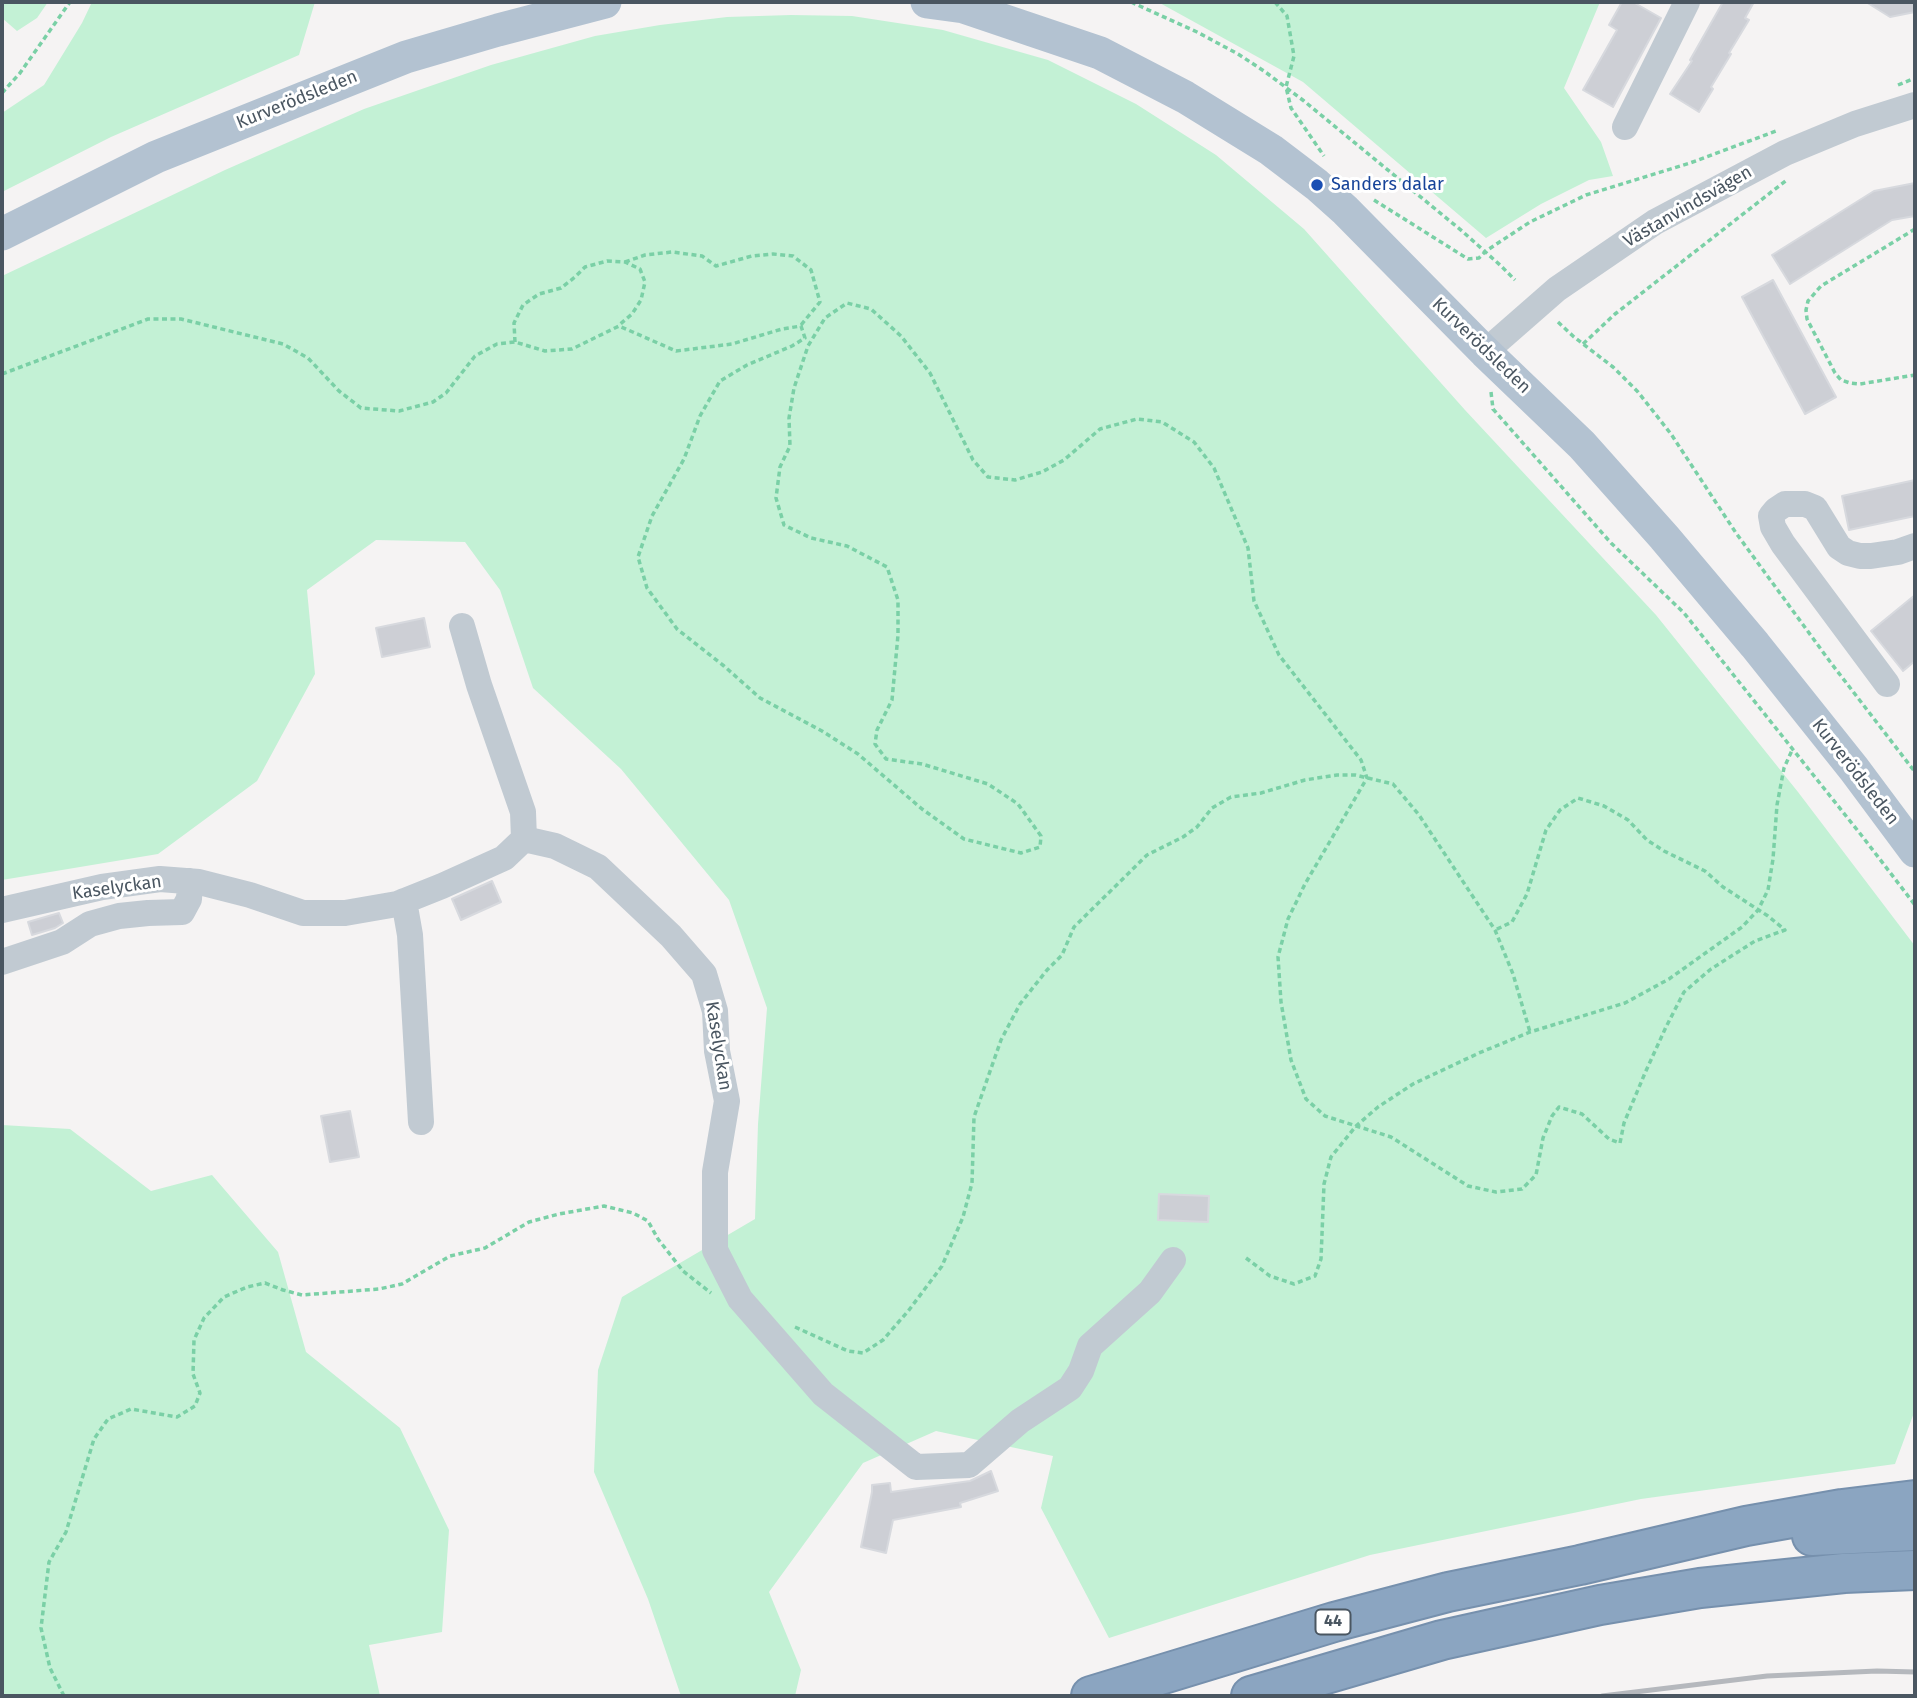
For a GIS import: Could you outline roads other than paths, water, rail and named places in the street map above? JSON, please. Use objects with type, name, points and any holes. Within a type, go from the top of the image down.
[{"type":"highway","points":[[1580,1565],[1746,1526],[1842,1509],[1915,1500]]},
{"type":"highway","name":"44","points":[[1091,1696],[1334,1622],[1448,1592],[1580,1565],[1787,1537],[1915,1531]]},
{"type":"highway","points":[[1251,1696],[1442,1640],[1600,1605],[1700,1588],[1844,1573],[1915,1570]]},
{"type":"highway","points":[[1844,1573],[1915,1580]]},
{"type":"main road","name":"Kurverödsleden","points":[[2,234],[156,157],[407,57],[605,2]]},
{"type":"main road","name":"Kurverödsleden","points":[[927,2],[964,8],[1100,53],[1185,97],[1271,150],[1345,210],[1485,352],[1582,445],[1664,537],[1846,758],[1915,850]]},
{"type":"street","points":[[1625,127],[1687,2]]},
{"type":"street","name":"Västanvindsvägen","points":[[1485,352],[1556,289],[1655,222],[1785,153],[1855,124],[1915,105]]},
{"type":"street","points":[[1887,684],[1783,544],[1773,527],[1771,516],[1786,505],[1805,503],[1815,508],[1839,547],[1860,556],[1898,552],[1915,546]]},
{"type":"street","points":[[462,626],[479,685],[523,812],[524,839]]},
{"type":"street","name":"Kaselyckan","points":[[2,910],[102,887],[160,879],[200,882],[303,913],[345,913],[397,904],[442,886],[503,858],[524,839],[555,846],[598,867],[671,936],[704,974],[715,1011],[717,1051],[727,1101],[715,1172],[715,1250],[740,1299],[823,1394],[916,1467],[969,1465],[1020,1421],[1070,1388],[1081,1371],[1090,1346],[1150,1292],[1173,1260]]},
{"type":"street","points":[[2,962],[61,942],[90,924],[109,918],[181,912],[189,899],[190,881]]},
{"type":"street","points":[[404,901],[410,935],[421,1122]]},
{"type":"railway","points":[[1602,1696],[1767,1676],[1915,1672]]},
{"type":"place","name":"Sanders dalar","points":[[1317,185]]}]
